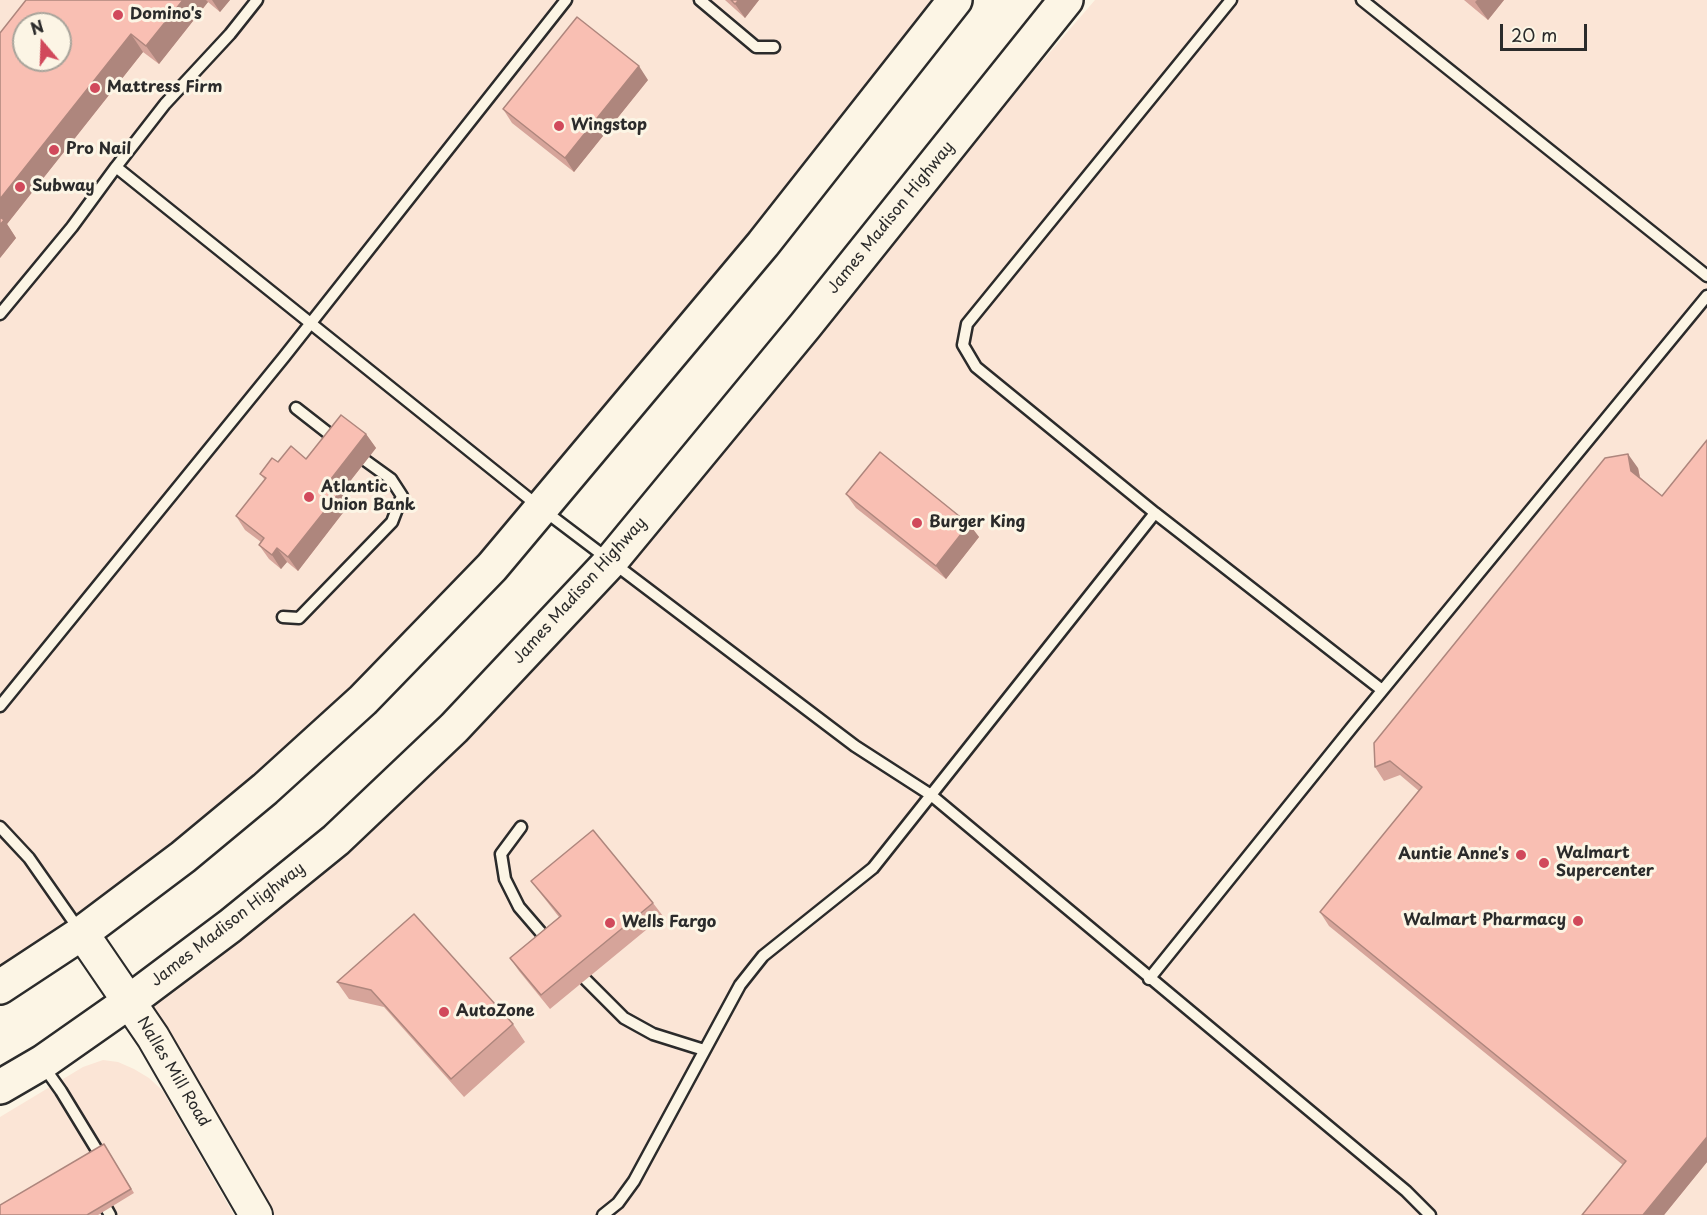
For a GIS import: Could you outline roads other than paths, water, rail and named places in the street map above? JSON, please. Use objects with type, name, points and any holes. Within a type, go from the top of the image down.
[{"type":"main road","points":[[0,987],[82,933],[183,857],[265,789],[363,700],[492,567],[763,244],[955,0]]},
{"type":"main road","name":"James Madison Highway","points":[[0,1087],[41,1063],[130,1001],[230,926],[336,840],[454,728],[611,561],[805,326],[1066,0]]},
{"type":"street","name":"Nalles Mill Road","points":[[82,933],[153,1037],[256,1215]]},
{"type":"lane","points":[[0,314],[72,227],[165,104],[230,34],[257,0]]},
{"type":"lane","points":[[0,706],[311,323],[566,0]]},
{"type":"lane","points":[[700,0],[756,46],[774,47]]},
{"type":"lane","points":[[1231,0],[967,324],[963,345],[976,367],[1155,513],[1382,690]]},
{"type":"lane","points":[[1362,0],[1707,276]]},
{"type":"lane","points":[[116,167],[542,509],[855,746],[931,795],[1406,1191],[1430,1215]]},
{"type":"lane","points":[[1149,979],[1382,690],[1707,296]]},
{"type":"lane","points":[[296,408],[340,442]]},
{"type":"lane","points":[[283,617],[299,618],[392,522],[402,496],[391,479],[366,461]]},
{"type":"lane","points":[[603,1215],[618,1203],[634,1181],[740,985],[764,956],[873,868],[1155,513]]},
{"type":"lane","points":[[0,827],[29,858],[82,933]]},
{"type":"lane","points":[[521,827],[501,854],[505,879],[519,907],[552,944]]},
{"type":"lane","points":[[586,980],[624,1018],[653,1034],[704,1050]]},
{"type":"lane","points":[[41,1063],[61,1091],[107,1168]]},
{"type":"lane","points":[[96,1189],[110,1215]]},
{"type":"place","name":"Domino's","points":[[118,15]]},
{"type":"place","name":"Mattress Firm","points":[[95,88]]},
{"type":"place","name":"Wingstop","points":[[559,126]]},
{"type":"place","name":"Pro Nail","points":[[54,150]]},
{"type":"place","name":"Subway","points":[[20,187]]},
{"type":"place","name":"Atlantic Union Bank","points":[[309,497]]},
{"type":"place","name":"Burger King","points":[[917,523]]},
{"type":"place","name":"Auntie Anne's","points":[[1521,855]]},
{"type":"place","name":"Walmart Supercenter","points":[[1544,863]]},
{"type":"place","name":"Walmart Pharmacy","points":[[1578,921]]},
{"type":"place","name":"Wells Fargo","points":[[610,923]]},
{"type":"place","name":"AutoZone","points":[[444,1012]]}]
